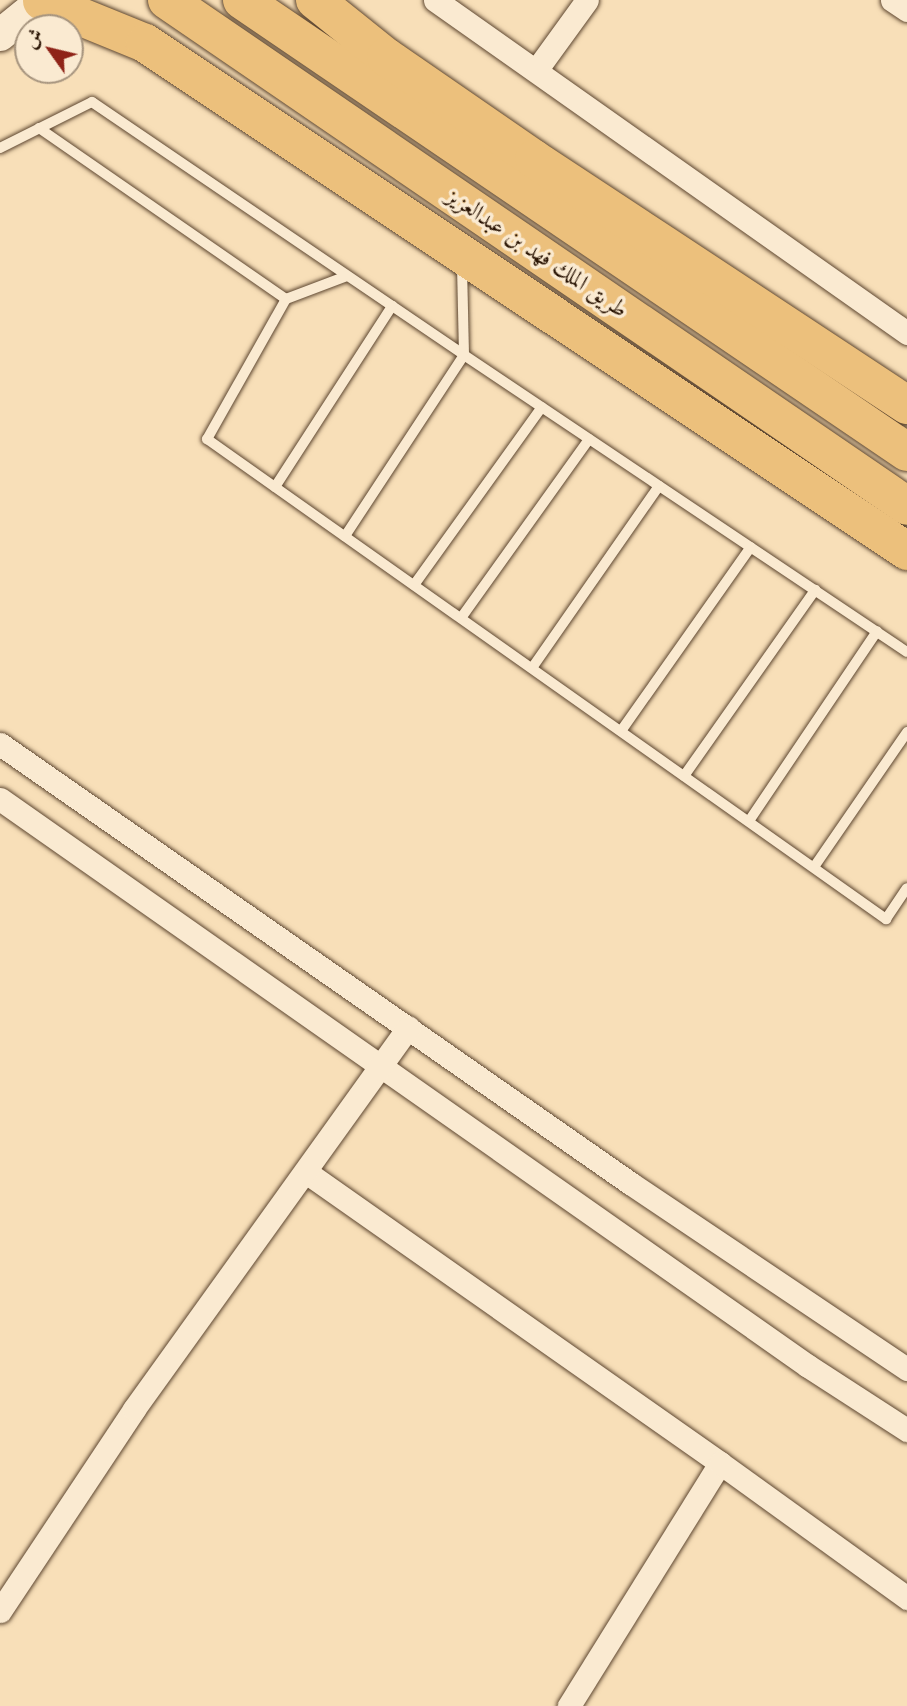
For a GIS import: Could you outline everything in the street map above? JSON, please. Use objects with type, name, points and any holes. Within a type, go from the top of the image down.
[{"type":"highway","points":[[43,0],[145,43],[907,551]]},
{"type":"highway","name":"طريق الملك فهد بن عبدالعزيز","points":[[167,0],[907,506]]},
{"type":"highway","name":"طريق الملك فهد بن عبدالعزيز","points":[[242,0],[907,452]]},
{"type":"highway","points":[[315,0],[386,57],[534,159],[907,405]]},
{"type":"main road","points":[[0,35],[43,0]]},
{"type":"street","points":[[435,0],[537,69],[907,333]]},
{"type":"street","points":[[537,69],[587,0]]},
{"type":"street","points":[[892,0],[907,10]]},
{"type":"street","points":[[0,744],[907,1369]]},
{"type":"street","points":[[0,799],[808,1366],[907,1430]]},
{"type":"street","points":[[0,1611],[134,1409],[408,1027]]},
{"type":"street","points":[[306,1172],[907,1598]]},
{"type":"street","points":[[569,1706],[720,1463]]},
{"type":"lane","points":[[0,148],[92,102],[907,652]]},
{"type":"lane","points":[[39,128],[286,299]]},
{"type":"lane","points":[[345,536],[464,355],[462,253]]},
{"type":"lane","points":[[347,276],[286,299],[207,439],[886,919],[907,888]]},
{"type":"lane","points":[[275,487],[392,306]]},
{"type":"lane","points":[[414,585],[541,407]]},
{"type":"lane","points":[[461,618],[589,439]]},
{"type":"lane","points":[[532,668],[659,486]]},
{"type":"lane","points":[[621,732],[751,547]]},
{"type":"lane","points":[[684,776],[815,590]]},
{"type":"lane","points":[[748,821],[877,631]]},
{"type":"lane","points":[[814,867],[907,732]]}]
